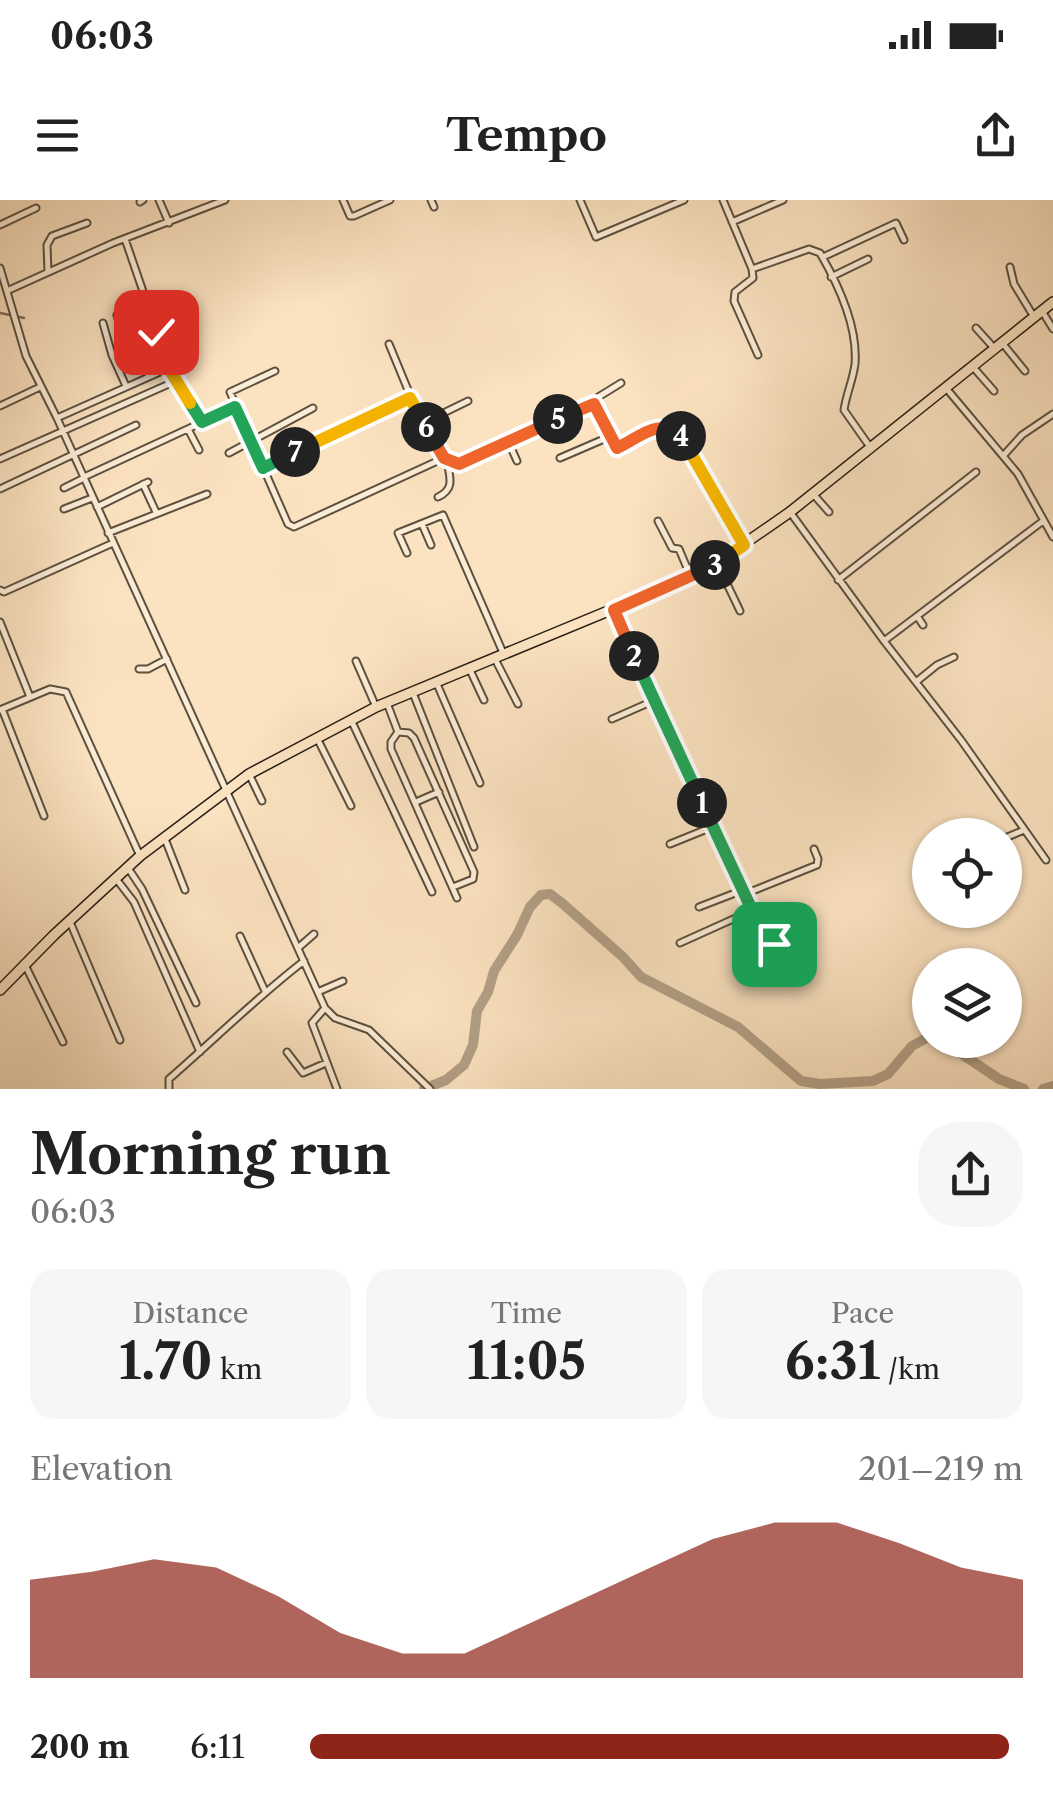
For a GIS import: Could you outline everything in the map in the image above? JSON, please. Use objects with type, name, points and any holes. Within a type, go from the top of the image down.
[{"type":"main road","points":[[0,990],[140,856],[249,774],[382,705],[691,578],[718,563],[790,512],[1046,309]]},
{"type":"street","points":[[158,200],[168,223]]},
{"type":"street","points":[[8,290],[226,200]]},
{"type":"street","points":[[343,200],[350,216],[354,216],[390,200]]},
{"type":"street","points":[[580,200],[596,237],[684,200]]},
{"type":"street","points":[[723,200],[752,269],[751,282],[735,292],[734,300],[758,355]]},
{"type":"street","points":[[732,222],[783,200]]},
{"type":"street","points":[[0,225],[36,208]]},
{"type":"street","points":[[48,272],[47,245],[52,236],[87,223]]},
{"type":"street","points":[[823,257],[896,223],[904,240]]},
{"type":"street","points":[[125,239],[169,368],[202,422]]},
{"type":"street","points":[[752,269],[809,249],[816,249],[823,257],[846,311],[854,342],[855,362],[844,410],[870,447]]},
{"type":"street","points":[[832,276],[868,259]]},
{"type":"street","points":[[1010,267],[1014,284],[1046,309],[1053,329]]},
{"type":"street","points":[[0,268],[40,387],[326,1008],[335,1018],[369,1030],[430,1089]]},
{"type":"street","points":[[117,316],[119,334],[130,333],[148,376]]},
{"type":"street","points":[[103,323],[126,386]]},
{"type":"street","points":[[976,328],[1025,372]]},
{"type":"street","points":[[390,344],[410,398],[446,459],[451,486],[438,497]]},
{"type":"street","points":[[972,366],[994,391]]},
{"type":"street","points":[[57,418],[169,368]]},
{"type":"street","points":[[275,370],[231,390],[288,524],[294,527],[446,459],[459,464],[594,404]]},
{"type":"street","points":[[621,383],[595,399],[594,404],[617,448],[656,428],[670,429],[686,444],[744,545]]},
{"type":"street","points":[[0,459],[169,384]]},
{"type":"street","points":[[0,406],[40,387]]},
{"type":"street","points":[[946,388],[1018,474],[1053,537]]},
{"type":"street","points":[[263,468],[410,398]]},
{"type":"street","points":[[423,423],[468,400]]},
{"type":"street","points":[[64,488],[235,407]]},
{"type":"street","points":[[229,452],[314,408]]},
{"type":"street","points":[[1003,456],[1022,435],[1051,415],[1053,426]]},
{"type":"street","points":[[0,489],[136,425]]},
{"type":"street","points":[[188,428],[199,450]]},
{"type":"street","points":[[560,458],[611,436]]},
{"type":"street","points":[[508,440],[517,461]]},
{"type":"street","points":[[838,580],[976,472]]},
{"type":"street","points":[[96,507],[146,483],[156,512]]},
{"type":"street","points":[[812,492],[829,512]]},
{"type":"street","points":[[108,534],[207,494]]},
{"type":"street","points":[[64,509],[92,498]]},
{"type":"street","points":[[790,512],[1046,860]]},
{"type":"street","points":[[406,552],[398,533],[443,515],[518,704]]},
{"type":"street","points":[[658,521],[672,548],[678,549],[691,578]]},
{"type":"street","points":[[884,641],[1042,521]]},
{"type":"street","points":[[422,524],[431,545]]},
{"type":"street","points":[[0,590],[4,592],[113,543]]},
{"type":"street","points":[[718,563],[740,611]]},
{"type":"street","points":[[614,610],[751,911],[770,944],[809,934]]},
{"type":"street","points":[[917,616],[923,625]]},
{"type":"street","points":[[0,622],[30,697]]},
{"type":"street","points":[[0,644],[8,640]]},
{"type":"street","points":[[916,682],[937,665],[954,658]]},
{"type":"street","points":[[139,669],[168,660]]},
{"type":"street","points":[[356,661],[398,732],[412,735],[475,875],[454,888]]},
{"type":"street","points":[[470,670],[484,700]]},
{"type":"street","points":[[437,684],[480,783]]},
{"type":"street","points":[[44,816],[1,710],[56,688],[66,692],[140,856]]},
{"type":"street","points":[[412,693],[474,847]]},
{"type":"street","points":[[612,719],[653,701]]},
{"type":"street","points":[[350,720],[432,892]]},
{"type":"street","points":[[398,732],[391,748],[458,898]]},
{"type":"street","points":[[317,737],[352,806]]},
{"type":"street","points":[[249,774],[262,800]]},
{"type":"street","points":[[416,802],[439,792]]},
{"type":"street","points":[[670,844],[712,827]]},
{"type":"street","points":[[164,836],[185,890]]},
{"type":"street","points":[[699,908],[814,866],[819,861],[814,849]]},
{"type":"street","points":[[128,868],[142,889],[196,1003]]},
{"type":"street","points":[[118,880],[134,902],[200,1052]]},
{"type":"street","points":[[680,943],[751,911]]},
{"type":"street","points":[[70,922],[120,1040]]},
{"type":"street","points":[[298,948],[314,934]]},
{"type":"street","points":[[240,936],[265,991]]},
{"type":"street","points":[[169,1089],[168,1078],[304,961]]},
{"type":"street","points":[[25,964],[64,1042]]},
{"type":"street","points":[[320,992],[343,981]]},
{"type":"street","points":[[326,1008],[312,1023],[337,1089]]},
{"type":"street","points":[[287,1052],[303,1074],[326,1063]]},
{"type":"waterway","points":[[0,313],[24,318]]},
{"type":"waterway","points":[[424,1089],[446,1080],[464,1065],[473,1045],[477,1011],[494,971],[530,907],[541,895],[550,894],[641,977],[738,1027],[801,1081],[873,1081],[888,1074],[912,1046]]},
{"type":"waterway","points":[[968,1058],[999,1079],[1024,1089]]},
{"type":"waterway","points":[[1043,1089],[1053,1086]]},
{"type":"route","points":[[156,332],[171,372],[202,422],[235,407],[263,468],[410,398],[444,458],[459,464],[594,404],[617,448],[658,427],[680,436],[744,545],[705,572],[614,610],[751,911],[767,942],[774,944]]}]
